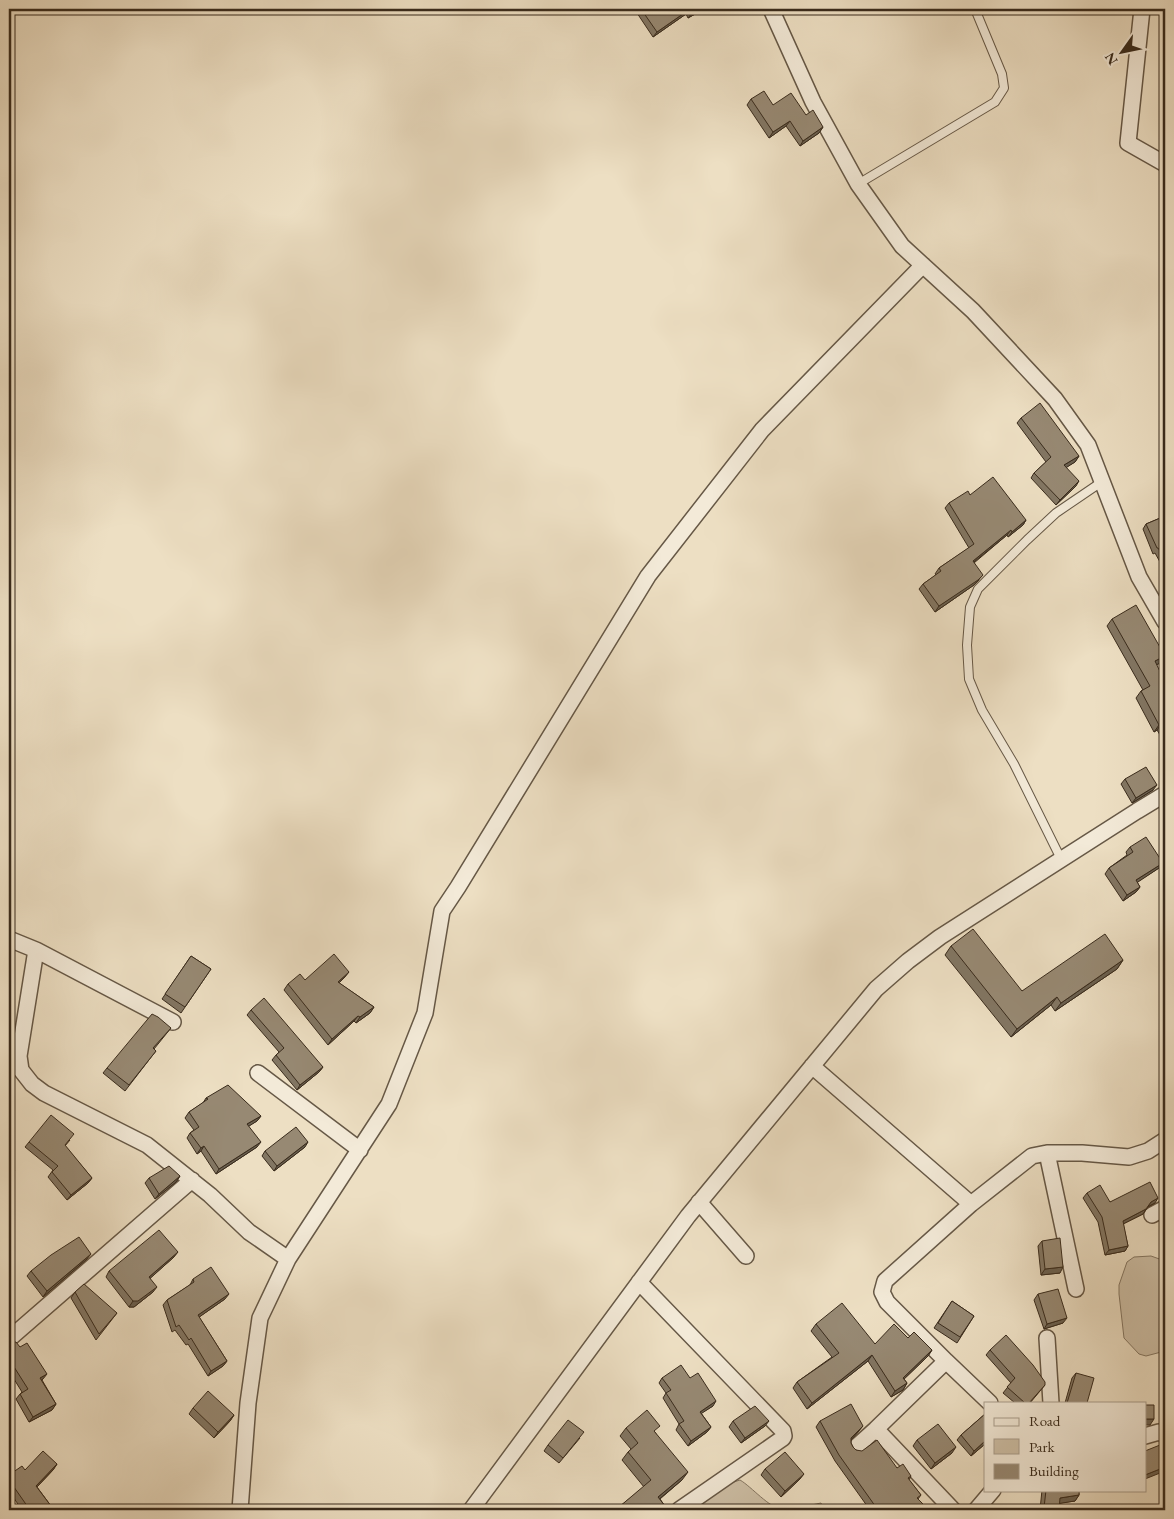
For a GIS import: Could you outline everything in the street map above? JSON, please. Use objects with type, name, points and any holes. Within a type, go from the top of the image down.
[{"type":"street","points":[[770,9],[813,102],[858,184],[902,246],[973,311],[1055,400],[1088,445],[1139,577],[1165,622]]},
{"type":"street","points":[[1142,9],[1128,143],[1165,164]]},
{"type":"street","points":[[240,1510],[248,1403],[260,1318],[288,1259],[389,1104],[425,1013],[442,911],[458,888],[648,576],[762,430],[923,265]]},
{"type":"street","points":[[471,1510],[699,1202],[876,988],[940,937],[1165,794]]},
{"type":"street","points":[[9,939],[36,950],[173,1022]]},
{"type":"street","points":[[36,950],[20,1056],[21,1070],[32,1084],[44,1093],[147,1145],[210,1195],[249,1232],[288,1259]]},
{"type":"street","points":[[812,1066],[971,1204]]},
{"type":"street","points":[[258,1073],[360,1150]]},
{"type":"street","points":[[989,1402],[887,1302],[882,1292],[886,1281],[971,1204],[1032,1156],[1047,1152],[1129,1157],[1148,1151],[1165,1140]]},
{"type":"street","points":[[1047,1152],[1076,1289]]},
{"type":"street","points":[[9,1339],[192,1180]]},
{"type":"street","points":[[699,1202],[746,1256]]},
{"type":"street","points":[[639,1282],[783,1431],[784,1436],[679,1510]]},
{"type":"street","points":[[1047,1338],[1051,1402]]},
{"type":"street","points":[[856,1447],[946,1361]]},
{"type":"street","points":[[876,1429],[952,1510]]},
{"type":"street","points":[[1146,1436],[1159,1432],[1165,1435]]},
{"type":"street","points":[[976,1510],[991,1492]]},
{"type":"lane","points":[[858,184],[996,102],[1004,88],[1002,74],[974,9]]},
{"type":"lane","points":[[1061,859],[1014,764],[982,710],[969,679],[967,645],[970,607],[978,589],[1027,540],[1056,513],[1102,481]]},
{"type":"green space","points":[[1151,1256],[1165,1261],[1165,1351],[1146,1356],[1139,1354],[1124,1338],[1119,1285],[1127,1262],[1134,1257]]},
{"type":"green space","points":[[740,1480],[777,1508],[790,1509],[821,1503],[824,1510],[694,1510],[715,1492],[726,1485]]},
{"type":"building","points":[[641,9],[690,9],[657,32]]},
{"type":"building","points":[[690,9],[699,9],[692,13]]},
{"type":"building","points":[[764,91],[773,105],[791,93],[806,115],[813,110],[823,127],[803,141],[790,121],[773,132],[751,99]]},
{"type":"building","points":[[1040,403],[1079,456],[1064,465],[1079,481],[1060,500],[1034,473],[1051,457],[1021,418]]},
{"type":"building","points":[[993,477],[1026,520],[973,561],[983,575],[978,580],[939,606],[923,584],[941,571],[939,568],[974,544],[949,503],[968,491],[970,495]]},
{"type":"building","points":[[1165,516],[1165,559],[1157,548],[1146,524]]},
{"type":"building","points":[[1136,605],[1165,656],[1155,661],[1165,682],[1165,728],[1162,723],[1159,725],[1141,691],[1150,686],[1112,619]]},
{"type":"building","points":[[1146,767],[1157,785],[1136,798],[1125,779]]},
{"type":"building","points":[[1146,837],[1163,863],[1136,880],[1140,887],[1127,895],[1109,868],[1133,852],[1130,847]]},
{"type":"building","points":[[973,929],[1022,991],[1105,934],[1123,960],[1061,1003],[1057,997],[1017,1029],[951,946]]},
{"type":"building","points":[[334,954],[349,972],[338,982],[374,1007],[360,1017],[358,1016],[332,1039],[288,984],[300,974],[305,980]]},
{"type":"building","points":[[191,956],[211,969],[185,1007],[165,994]]},
{"type":"building","points":[[264,998],[323,1067],[300,1085],[276,1055],[284,1048],[251,1010]]},
{"type":"building","points":[[152,1014],[171,1028],[153,1048],[156,1051],[129,1085],[107,1068]]},
{"type":"building","points":[[228,1085],[261,1116],[247,1124],[261,1142],[219,1169],[204,1146],[201,1148],[190,1133],[199,1127],[189,1112],[208,1099],[206,1098]]},
{"type":"building","points":[[51,1115],[74,1134],[65,1145],[92,1178],[71,1195],[52,1172],[58,1166],[29,1142]]},
{"type":"building","points":[[296,1127],[308,1142],[277,1166],[265,1151]]},
{"type":"building","points":[[9,1165],[15,1170],[9,1177]]},
{"type":"building","points":[[169,1166],[180,1176],[159,1194],[149,1178]]},
{"type":"building","points":[[1150,1182],[1158,1198],[1151,1202],[1146,1209],[1123,1221],[1128,1246],[1109,1250],[1102,1217],[1087,1193],[1100,1185],[1110,1202]]},
{"type":"building","points":[[159,1230],[178,1252],[149,1277],[157,1287],[138,1301],[133,1301],[109,1271]]},
{"type":"building","points":[[79,1237],[91,1254],[47,1291],[31,1271]]},
{"type":"building","points":[[1060,1238],[1063,1267],[1045,1269],[1042,1241]]},
{"type":"building","points":[[211,1267],[229,1294],[198,1315],[227,1361],[211,1371],[191,1338],[189,1340],[179,1325],[176,1327],[167,1300],[194,1282],[193,1279]]},
{"type":"building","points":[[84,1284],[117,1313],[99,1334],[75,1292]]},
{"type":"building","points":[[1058,1289],[1067,1318],[1047,1324],[1038,1294]]},
{"type":"building","points":[[952,1301],[974,1316],[960,1337],[938,1323]]},
{"type":"building","points":[[842,1303],[875,1344],[894,1324],[908,1338],[914,1332],[932,1350],[903,1378],[907,1383],[895,1391],[872,1355],[812,1403],[797,1382],[839,1353],[816,1324]]},
{"type":"building","points":[[1006,1335],[1033,1365],[1045,1382],[1045,1385],[1030,1402],[1024,1402],[1007,1387],[1015,1378],[990,1350]]},
{"type":"building","points":[[9,1341],[16,1342],[20,1347],[27,1343],[47,1374],[40,1378],[56,1404],[33,1417],[20,1394],[28,1389],[9,1359]]},
{"type":"building","points":[[681,1365],[690,1378],[698,1373],[716,1401],[700,1412],[711,1427],[691,1441],[679,1424],[684,1421],[666,1393],[671,1390],[662,1378]]},
{"type":"building","points":[[1076,1373],[1094,1378],[1087,1402],[1067,1402]]},
{"type":"building","points":[[208,1391],[234,1415],[218,1432],[193,1408]]},
{"type":"building","points":[[851,1404],[863,1426],[851,1438],[853,1447],[856,1450],[862,1451],[877,1440],[897,1468],[903,1464],[911,1476],[908,1478],[921,1495],[917,1498],[929,1510],[878,1510],[839,1455],[820,1421]]},
{"type":"building","points":[[1146,1405],[1154,1405],[1154,1419],[1146,1419]]},
{"type":"building","points":[[755,1406],[769,1421],[745,1438],[733,1421]]},
{"type":"building","points":[[647,1410],[660,1426],[654,1431],[688,1472],[658,1497],[665,1506],[661,1510],[622,1510],[619,1507],[651,1480],[628,1452],[638,1443],[626,1428]]},
{"type":"building","points":[[984,1415],[984,1442],[974,1451],[961,1435]]},
{"type":"building","points":[[568,1420],[584,1432],[563,1458],[548,1445]]},
{"type":"building","points":[[938,1424],[956,1447],[935,1463],[917,1440]]},
{"type":"building","points":[[1165,1443],[1165,1467],[1146,1475],[1146,1451]]},
{"type":"building","points":[[43,1451],[57,1464],[36,1486],[54,1510],[30,1510],[9,1480],[9,1475],[22,1466],[25,1470]]},
{"type":"building","points":[[785,1452],[804,1474],[785,1491],[765,1469]]},
{"type":"building","points":[[1046,1492],[1079,1492],[1079,1495],[1060,1498],[1059,1510],[1044,1508]]}]
